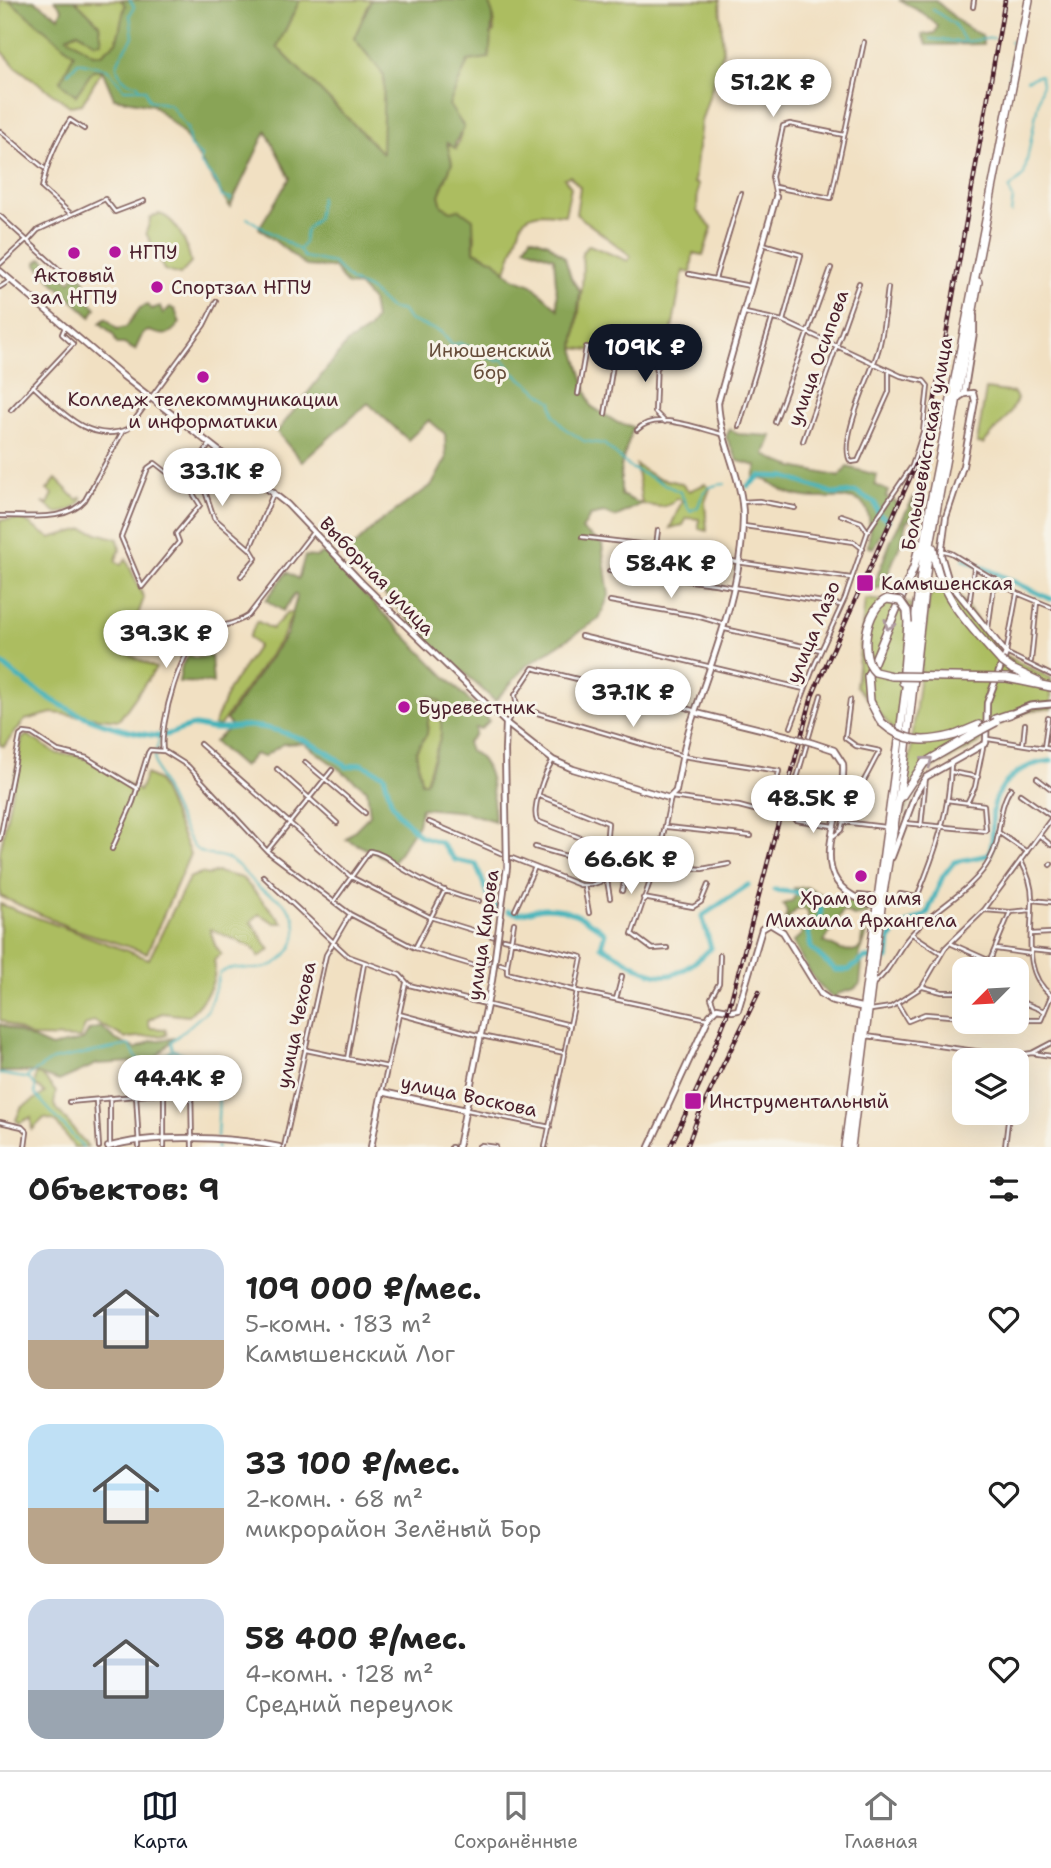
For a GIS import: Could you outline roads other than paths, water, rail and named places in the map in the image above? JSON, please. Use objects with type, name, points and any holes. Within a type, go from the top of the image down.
[{"type":"highway","name":"Большевистская улица","points":[[877,904],[887,869],[897,813],[933,527],[1031,0]]},
{"type":"highway","name":"Большевистская улица","points":[[845,1147],[866,1008],[879,888],[929,515],[1031,0]]},
{"type":"highway","points":[[929,515],[914,567],[868,676],[870,701],[881,722],[898,736],[910,740],[932,740],[980,728]]},
{"type":"highway","points":[[933,527],[934,565],[943,592],[1001,661],[1051,687]]},
{"type":"highway","points":[[895,783],[908,624],[907,611],[900,601],[887,599],[876,606],[871,614],[867,656],[875,672],[892,676],[1007,678],[1051,687]]},
{"type":"highway","points":[[897,813],[905,790],[924,763],[980,728],[1010,713]]},
{"type":"highway","name":"Большевистская улица","points":[[866,1008],[871,986],[871,965]]},
{"type":"highway","name":"Большевистская улица","points":[[851,1147],[862,1036]]},
{"type":"main road","points":[[1010,713],[1030,706],[1051,704]]},
{"type":"street","points":[[973,7],[974,0]]},
{"type":"street","points":[[775,187],[831,198],[864,42]]},
{"type":"street","points":[[71,214],[42,188],[44,168],[56,148],[56,141],[70,120],[84,129]]},
{"type":"street","points":[[667,948],[652,949],[632,934],[659,855],[667,827],[671,797],[733,588],[742,526],[741,502],[722,434],[719,394],[776,197],[772,177],[783,126],[790,124],[844,135]]},
{"type":"street","points":[[0,131],[44,168]]},
{"type":"street","points":[[715,279],[741,193]]},
{"type":"street","points":[[0,264],[38,230],[105,199],[115,212],[144,201]]},
{"type":"street","points":[[0,216],[64,274]]},
{"type":"street","points":[[762,243],[801,255],[783,321]]},
{"type":"street","points":[[775,422],[831,268]]},
{"type":"street","name":"Выборная улица","points":[[0,271],[150,397],[274,492],[314,530],[362,583],[506,723],[553,760],[573,769],[671,797],[771,814],[779,771],[683,756]]},
{"type":"street","points":[[689,274],[750,286]]},
{"type":"street","points":[[0,287],[11,280]]},
{"type":"street","name":"улица Осипова","points":[[803,441],[859,283]]},
{"type":"street","points":[[742,312],[783,321],[873,362],[889,370],[888,392],[858,461],[852,462],[846,452],[848,440],[855,411],[872,374],[873,362],[877,354],[888,288]]},
{"type":"street","points":[[33,386],[82,428],[111,433],[123,431],[131,426],[204,325],[216,301]]},
{"type":"street","points":[[964,394],[976,322],[973,312]]},
{"type":"street","points":[[739,426],[772,319]]},
{"type":"street","points":[[11,410],[73,344],[62,334],[65,327]]},
{"type":"street","points":[[662,340],[655,412],[665,422]]},
{"type":"street","points":[[578,394],[586,347],[642,356],[658,367]]},
{"type":"street","points":[[605,414],[615,352]]},
{"type":"street","name":"улица Лазо","points":[[791,727],[804,689],[842,605],[868,532],[885,503],[900,487],[918,451],[928,386],[925,381],[909,379],[889,370]]},
{"type":"street","points":[[955,400],[964,394],[973,393],[975,401],[963,466],[946,517],[941,550],[944,571],[1006,653],[1051,675]]},
{"type":"street","points":[[637,430],[643,425],[665,422],[722,434]]},
{"type":"street","points":[[0,516],[65,514],[76,509],[85,500],[123,431]]},
{"type":"street","points":[[192,492],[155,463],[148,468],[121,537],[142,586],[172,554],[179,542],[176,534],[200,505],[192,492],[196,464],[211,443]]},
{"type":"street","points":[[196,464],[214,518],[251,550],[256,558],[241,576]]},
{"type":"street","points":[[251,550],[274,492]]},
{"type":"street","points":[[741,502],[758,501],[795,508]]},
{"type":"street","points":[[841,515],[861,522],[868,532]]},
{"type":"street","points":[[742,526],[855,542],[863,549]]},
{"type":"street","points":[[162,750],[164,728],[180,663],[186,654],[205,631],[226,627],[248,616],[314,530]]},
{"type":"street","points":[[656,546],[658,530]]},
{"type":"street","points":[[582,537],[656,546],[737,562],[851,578]]},
{"type":"street","points":[[941,550],[951,553],[1017,593],[1051,607]]},
{"type":"street","points":[[969,606],[974,569]]},
{"type":"street","points":[[609,571],[842,605]]},
{"type":"street","points":[[988,629],[995,578]]},
{"type":"street","points":[[967,803],[978,777],[988,739],[987,703],[1006,653],[1017,593]]},
{"type":"street","points":[[610,601],[697,615],[723,626],[821,650]]},
{"type":"street","points":[[1031,661],[1037,601]]},
{"type":"street","points":[[581,636],[804,689]]},
{"type":"street","points":[[506,723],[517,707],[515,695],[533,668],[666,701],[693,709],[696,713],[834,750],[842,761],[843,773],[831,835],[829,857],[833,877],[858,897],[877,904]]},
{"type":"street","name":"улица Лазо","points":[[821,695],[789,804],[796,820],[833,825]]},
{"type":"street","points":[[831,835],[839,833],[848,800],[858,793],[864,776],[880,753],[878,749],[856,746],[845,738],[850,700]]},
{"type":"street","points":[[517,707],[683,756]]},
{"type":"street","points":[[1044,748],[1048,718]]},
{"type":"street","name":"улица Кирова","points":[[458,1147],[492,980],[507,867],[506,723]]},
{"type":"street","points":[[1023,744],[1026,724]]},
{"type":"street","points":[[0,839],[20,736],[24,733],[32,734],[58,751],[87,758],[138,789]]},
{"type":"street","points":[[988,739],[1051,749]]},
{"type":"street","points":[[200,744],[351,877],[430,917],[495,937]]},
{"type":"street","points":[[887,869],[916,793],[926,777],[984,747]]},
{"type":"street","points":[[112,849],[138,789],[150,750],[162,750],[188,766],[267,851],[350,914],[415,948],[482,968],[491,961]]},
{"type":"street","points":[[553,760],[544,777],[535,817],[538,822],[606,846],[659,855]]},
{"type":"street","points":[[305,762],[366,813]]},
{"type":"street","points":[[900,894],[917,897],[942,828],[951,763]]},
{"type":"street","points":[[276,769],[337,823]]},
{"type":"street","points":[[267,851],[290,826],[332,770]]},
{"type":"street","points":[[951,772],[978,777]]},
{"type":"street","points":[[921,826],[926,777]]},
{"type":"street","points":[[1037,778],[1051,789]]},
{"type":"street","points":[[871,986],[890,968],[912,934],[982,872],[995,850],[1002,802],[1011,788]]},
{"type":"street","points":[[716,1009],[738,1010],[761,929],[770,924],[783,932],[821,994],[831,1000],[877,1011],[897,1003],[922,987],[941,953],[984,910],[1051,817],[1020,794]]},
{"type":"street","points":[[540,796],[608,823],[606,846]]},
{"type":"street","points":[[905,823],[986,831],[986,806],[947,800]]},
{"type":"street","points":[[429,822],[503,854]]},
{"type":"street","points":[[843,822],[888,827]]},
{"type":"street","points":[[667,827],[751,836]]},
{"type":"street","points":[[998,832],[1027,852]]},
{"type":"street","points":[[1039,836],[1051,845]]},
{"type":"street","points":[[535,847],[625,873]]},
{"type":"street","points":[[622,891],[632,850]]},
{"type":"street","points":[[334,901],[370,851],[379,852],[400,867],[445,890],[479,901]]},
{"type":"street","points":[[512,858],[584,885],[625,873]]},
{"type":"street","points":[[1021,861],[1032,900],[1031,952],[1036,982],[1051,996],[1041,1020],[1029,1020]]},
{"type":"street","points":[[656,865],[702,869],[729,864]]},
{"type":"street","points":[[515,910],[535,867]]},
{"type":"street","points":[[263,876],[348,956],[364,964],[400,975],[409,985],[487,1007],[570,1025]]},
{"type":"street","points":[[607,880],[610,898]]},
{"type":"street","points":[[584,885],[589,914]]},
{"type":"street","points":[[643,898],[693,907],[701,902],[708,885]]},
{"type":"street","points":[[858,897],[879,888]]},
{"type":"street","points":[[415,948],[445,890]]},
{"type":"street","points":[[865,896],[877,904]]},
{"type":"street","points":[[1032,900],[1051,902]]},
{"type":"street","points":[[984,910],[1031,910]]},
{"type":"street","points":[[992,957],[1010,912]]},
{"type":"street","name":"улица Чехова","points":[[281,1147],[326,955],[350,914]]},
{"type":"street","points":[[514,923],[507,973],[576,991],[708,1018]]},
{"type":"street","points":[[1031,933],[1051,933]]},
{"type":"street","points":[[912,934],[941,953]]},
{"type":"street","points":[[504,939],[582,957],[545,1147]]},
{"type":"street","points":[[950,943],[981,957]]},
{"type":"street","points":[[996,949],[1051,952]]},
{"type":"street","points":[[716,1009],[711,998],[719,982],[720,955]]},
{"type":"street","points":[[347,1059],[364,964]]},
{"type":"street","points":[[500,964],[507,966]]},
{"type":"street","points":[[616,999],[622,976]]},
{"type":"street","points":[[371,1147],[406,981]]},
{"type":"street","points":[[922,987],[952,992]]},
{"type":"street","points":[[897,1003],[908,1021],[925,1014],[952,1016]]},
{"type":"street","points":[[1029,1005],[1044,1011]]},
{"type":"street","points":[[649,1147],[708,1018],[716,1009]]},
{"type":"street","points":[[399,1014],[481,1036],[565,1053]]},
{"type":"street","points":[[862,1036],[952,1049]]},
{"type":"street","points":[[1029,1054],[1051,1043]]},
{"type":"street","name":"улица Воскова","points":[[305,1050],[388,1068]]},
{"type":"street","points":[[1032,1053],[1049,1057]]},
{"type":"street","points":[[69,1102],[164,1091],[196,1081]]},
{"type":"street","points":[[191,1083],[192,1147]]},
{"type":"street","points":[[164,1091],[164,1147]]},
{"type":"street","name":"улица Воскова","points":[[382,1092],[550,1127]]},
{"type":"street","points":[[136,1094],[139,1144]]},
{"type":"street","points":[[110,1096],[109,1146],[192,1139],[243,1140],[281,1147]]},
{"type":"street","points":[[96,1100],[99,1147]]},
{"type":"street","points":[[0,1122],[22,1127],[27,1132],[25,1147]]},
{"type":"street","points":[[1005,1147],[1008,1125]]},
{"type":"street","points":[[243,1140],[243,1147]]},
{"type":"street","points":[[478,1147],[496,1147]]},
{"type":"waterway","points":[[130,0],[134,7],[130,15],[133,36],[117,67],[122,77],[130,83],[138,84],[139,88]]},
{"type":"waterway","points":[[932,9],[954,24],[965,41]]},
{"type":"waterway","points":[[931,39],[961,42],[994,38]]},
{"type":"waterway","points":[[1009,77],[1013,44],[1010,41]]},
{"type":"waterway","points":[[68,73],[78,62],[108,69],[124,89],[145,89],[149,100],[170,105],[187,128],[190,146],[201,156],[200,163],[217,183],[222,197],[231,198],[230,201]]},
{"type":"waterway","points":[[1011,213],[1013,199],[1009,189],[1024,175],[1042,83],[1040,75],[1027,80]]},
{"type":"waterway","points":[[299,250],[304,243],[306,230],[317,218],[321,197]]},
{"type":"waterway","points":[[247,218],[299,250],[304,257],[333,263],[351,281],[370,290],[389,308],[403,311],[409,320],[441,332],[452,345],[460,343],[496,360],[503,359],[514,373],[552,402],[554,415],[564,428],[584,441],[604,444],[631,468],[680,492],[690,511],[698,507],[707,490],[725,484]]},
{"type":"waterway","points":[[748,486],[760,476],[786,477],[835,494],[856,492],[875,503],[878,513]]},
{"type":"waterway","points":[[880,515],[888,520]]},
{"type":"waterway","points":[[965,559],[1051,599]]},
{"type":"waterway","points":[[0,662],[54,701],[113,727],[157,736],[193,726],[210,729],[263,727],[302,739],[347,767],[361,764],[384,775],[391,801],[399,814],[420,836],[441,843],[455,860],[476,864],[492,906],[499,907]]},
{"type":"waterway","points":[[0,1074],[25,1078],[52,1060],[129,1045],[139,1061],[149,1065],[173,1050],[171,1042],[208,1010],[220,973],[235,968],[267,967],[285,956],[294,942],[295,921],[287,907],[260,889],[231,861],[204,853],[192,844],[157,770],[155,756],[160,736]]},
{"type":"waterway","points":[[774,890],[810,894],[821,909],[819,921],[808,932],[811,948],[835,970],[849,970],[865,958],[888,959],[890,938],[899,928],[927,914],[943,876],[954,862],[989,855],[995,801],[1006,783],[1021,770],[1051,761]]},
{"type":"waterway","points":[[508,911],[522,913],[553,908],[569,912],[605,933],[601,946],[646,971],[668,975],[694,963],[711,948],[702,916],[748,885]]},
{"type":"waterway","points":[[173,1050],[203,1063],[211,1071],[218,1093],[217,1137]]},
{"type":"waterway","points":[[27,1077],[35,1085],[35,1094],[83,1147]]},
{"type":"railway","points":[[670,1147],[701,1081],[727,1015],[812,696],[928,438],[1005,0]]},
{"type":"railway","points":[[687,1147],[699,1114],[759,992]]},
{"type":"place","name":"НГПУ","points":[[115,252]]},
{"type":"place","name":"Актовый зал НГПУ","points":[[74,253]]},
{"type":"place","name":"Спортзал НГПУ","points":[[157,287]]},
{"type":"place","name":"Колледж телекоммуникации и информатики","points":[[203,377]]},
{"type":"place","name":"Камышенская","points":[[865,583]]},
{"type":"place","name":"Буревестник","points":[[404,707]]},
{"type":"place","name":"Храм во имя Михаила Архангела","points":[[861,876]]},
{"type":"place","name":"Инструментальный","points":[[693,1101]]},
{"type":"park label","name":"Инюшенский бор","points":[[490,361]]}]
